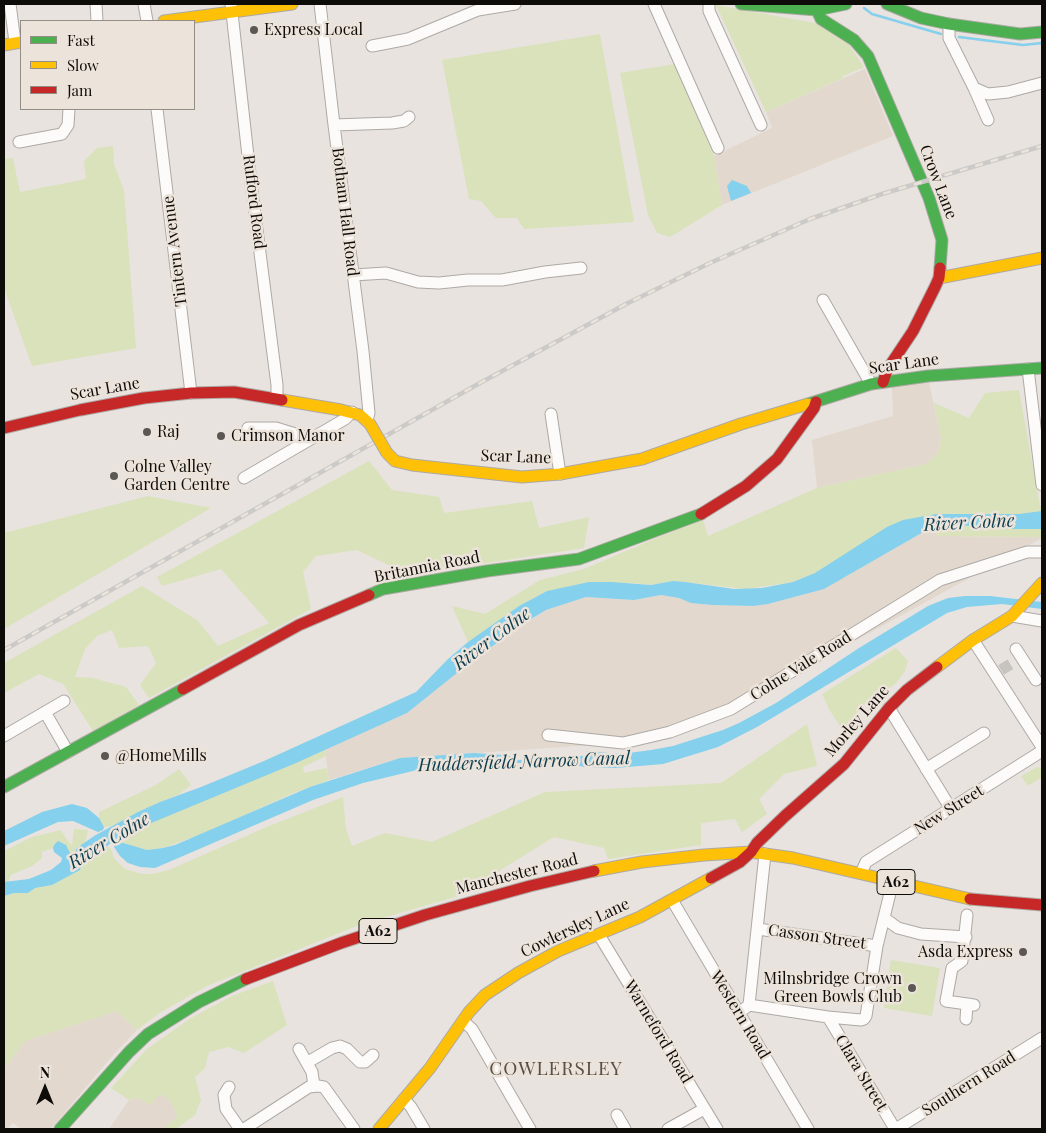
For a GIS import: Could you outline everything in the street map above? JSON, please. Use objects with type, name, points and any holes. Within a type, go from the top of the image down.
[{"type":"street","points":[[10,4],[13,43]]},
{"type":"street","points":[[96,4],[97,20]]},
{"type":"street","points":[[144,4],[147,20]]},
{"type":"street","points":[[169,20],[231,8],[292,4]]},
{"type":"street","name":"Botham Hall Road","points":[[320,4],[364,359],[369,422]]},
{"type":"street","points":[[372,46],[408,39],[478,10],[515,4]]},
{"type":"street","points":[[654,4],[718,148]]},
{"type":"street","points":[[709,4],[709,11],[761,125]]},
{"type":"street","points":[[741,4],[817,10],[846,4]]},
{"type":"street","points":[[887,4],[921,18],[949,24],[1020,34],[1042,32]]},
{"type":"street","name":"Rufford Road","points":[[231,8],[277,386],[277,399]]},
{"type":"street","name":"Crow Lane","points":[[817,10],[821,19],[854,40],[868,56],[930,198],[942,240],[939,278],[913,332],[877,383]]},
{"type":"street","points":[[949,24],[949,38],[988,120]]},
{"type":"street","points":[[974,88],[988,94],[1008,92],[1042,83]]},
{"type":"street","points":[[18,142],[62,134],[68,125],[69,110]]},
{"type":"street","name":"Tintern Avenue","points":[[158,110],[191,392]]},
{"type":"street","points":[[334,125],[392,123],[404,121],[409,117]]},
{"type":"street","points":[[939,278],[1042,258]]},
{"type":"street","points":[[353,275],[386,273],[418,282],[439,283],[468,280],[502,280],[581,268]]},
{"type":"street","points":[[823,300],[877,383]]},
{"type":"street","name":"Scar Lane","points":[[4,428],[80,410],[144,398],[191,392],[234,392],[352,412],[369,422],[387,453],[395,461],[421,466],[522,477],[560,474],[642,459],[741,424],[877,383],[928,376],[1042,368]]},
{"type":"street","points":[[1028,369],[1042,485]]},
{"type":"street","name":"Britannia Road","points":[[4,787],[299,625],[383,589],[487,571],[578,559],[704,513],[746,486],[777,459],[814,408],[816,402]]},
{"type":"street","points":[[244,478],[345,419],[352,412]]},
{"type":"street","points":[[551,414],[560,474]]},
{"type":"street","points":[[248,428],[276,428],[309,440]]},
{"type":"street","name":"Colne Vale Road","points":[[548,735],[623,743],[670,732],[731,709],[940,580],[1027,552],[1042,552]]},
{"type":"street","name":"Morley Lane","points":[[751,852],[757,843],[785,816],[844,764],[889,708],[907,690],[973,640],[1014,614],[1042,583]]},
{"type":"street","points":[[1014,614],[1042,621]]},
{"type":"street","points":[[973,640],[998,672],[1042,747]]},
{"type":"street","points":[[1011,664],[1019,653],[1036,680]]},
{"type":"street","points":[[4,736],[64,701]]},
{"type":"street","points":[[889,708],[950,809]]},
{"type":"street","points":[[45,712],[68,752]]},
{"type":"street","points":[[926,769],[984,733]]},
{"type":"street","name":"New Street","points":[[861,873],[866,862],[1042,750]]},
{"type":"street","name":"Manchester Road","points":[[60,1129],[129,1052],[148,1034],[199,1002],[244,980],[341,943],[406,921],[530,886],[642,862],[751,852],[793,858],[974,900],[1042,905]]},
{"type":"street","name":"Cowlersley Lane","points":[[379,1129],[430,1068],[469,1012],[485,994],[558,951],[600,936],[672,900],[740,862],[751,852]]},
{"type":"street","points":[[738,1014],[749,1005],[765,854]]},
{"type":"street","points":[[749,1005],[828,1017],[861,1020],[866,1016],[877,946],[892,881]]},
{"type":"street","name":"Western Road","points":[[672,900],[808,1129]]},
{"type":"street","points":[[966,1019],[971,1004],[946,1001],[952,968],[962,961],[967,915]]},
{"type":"street","points":[[884,918],[898,928],[921,934],[966,936]]},
{"type":"street","name":"Casson Street","points":[[758,929],[877,946]]},
{"type":"street","name":"Warneford Road","points":[[600,936],[717,1129]]},
{"type":"street","name":"Clara Street","points":[[828,1017],[896,1129]]},
{"type":"street","points":[[463,1021],[472,1029],[530,1129]]},
{"type":"street","name":"Southern Road","points":[[896,1129],[1042,1038]]},
{"type":"street","points":[[308,1062],[332,1048],[340,1046],[347,1049],[360,1062],[365,1062],[373,1055]]},
{"type":"street","points":[[299,1048],[312,1072],[314,1086]]},
{"type":"street","points":[[244,1129],[309,1086],[324,1087],[354,1129]]},
{"type":"street","points":[[229,1088],[224,1095],[226,1108],[240,1129]]},
{"type":"street","points":[[404,1099],[424,1129]]},
{"type":"street","points":[[668,1129],[704,1108]]},
{"type":"street","points":[[617,1115],[625,1129]]},
{"type":"shaded area","points":[[865,69],[893,136],[722,205],[714,156],[772,128],[766,112]]},
{"type":"shaded area","points":[[929,382],[941,438],[938,453],[926,464],[817,488],[812,440],[893,416],[892,385]]},
{"type":"shaded area","points":[[929,529],[939,536],[1042,538],[735,707],[623,743],[400,758],[329,780],[325,750],[407,713],[477,657],[546,610],[586,597],[634,600],[661,595],[679,598],[692,603],[712,605],[753,606],[768,604],[810,593],[843,578]]},
{"type":"shaded area","points":[[117,1011],[137,1030],[113,1055],[51,1129],[21,1129],[13,1123],[7,1129],[4,1129],[4,1069],[25,1041]]},
{"type":"shaded area","points":[[160,1094],[171,1101],[178,1116],[164,1129],[109,1129],[129,1100]]},
{"type":"green space","points":[[716,5],[815,23],[849,45],[864,67],[766,112]]},
{"type":"green space","points":[[600,34],[634,222],[524,229],[517,218],[496,218],[481,201],[469,199],[442,60]]},
{"type":"green space","points":[[675,64],[714,156],[722,205],[670,237],[657,233],[648,215],[620,73]]},
{"type":"green space","points":[[113,146],[114,164],[124,190],[136,348],[32,366],[4,288],[4,159],[13,158],[20,192],[86,179],[84,161],[97,148]]},
{"type":"green space","points":[[1019,390],[1040,506],[1042,505],[1042,537],[939,536],[929,529],[903,520],[815,573],[793,582],[746,589],[673,581],[651,585],[634,583],[547,591],[519,606],[468,642],[452,606],[485,614],[540,580],[584,569],[703,520],[708,536],[817,488],[926,464],[938,453],[941,438],[934,403],[969,418],[985,393]]},
{"type":"green space","points":[[369,461],[392,490],[439,497],[444,513],[532,501],[539,528],[589,517],[584,548],[409,575],[357,550],[316,556],[303,572],[311,609],[149,698],[140,685],[156,663],[148,646],[119,648],[112,630],[97,636],[85,649],[75,677],[93,678],[126,687],[139,705],[93,731],[63,684],[39,674],[4,693],[4,663],[142,586],[197,620],[218,646],[269,623],[221,569],[162,586],[157,577]]},
{"type":"green space","points":[[148,496],[211,508],[4,629],[4,533]]},
{"type":"green space","points":[[896,648],[908,661],[905,671],[896,683],[880,696],[866,702],[856,714],[857,731],[850,740],[830,711],[822,694]]},
{"type":"green space","points":[[807,724],[817,766],[784,774],[759,799],[767,814],[742,832],[735,819],[701,823],[701,845],[608,859],[604,848],[554,837],[502,869],[479,890],[362,924],[207,986],[161,1012],[137,1030],[117,1011],[25,1041],[4,1069],[4,896],[14,893],[28,893],[35,888],[52,885],[80,870],[81,866],[108,846],[114,858],[125,869],[142,874],[152,874],[169,870],[269,826],[343,797],[346,829],[352,846],[385,833],[432,842],[545,792],[721,783]]},
{"type":"green space","points":[[325,750],[326,756],[303,767],[304,773],[327,768],[329,780],[291,794],[210,831],[163,848],[147,850],[120,842],[120,836]]},
{"type":"green space","points":[[1037,767],[1042,768],[1042,777],[1028,786],[1021,776]]},
{"type":"green space","points":[[179,769],[191,785],[178,795],[112,826],[104,827],[99,818],[99,812],[156,785]]},
{"type":"green space","points":[[74,829],[88,830],[85,844],[77,848],[74,853],[70,854],[54,845],[53,848],[42,852],[42,858],[32,866],[11,875],[8,882],[4,882],[4,851],[32,837],[61,830],[72,845]]},
{"type":"green space","name":"Milnsbridge Crown Green Bowls Club","points":[[891,960],[940,968],[932,1016],[884,1008]]},
{"type":"green space","points":[[273,981],[287,1025],[244,1053],[228,1047],[209,1052],[205,1068],[195,1077],[201,1100],[195,1115],[176,1129],[164,1129],[177,1116],[171,1101],[160,1094],[150,1105],[138,1098],[129,1100],[111,1088],[147,1049],[191,1018],[232,996]]},
{"type":"water","points":[[732,180],[747,186],[751,193],[731,201],[727,186]]},
{"type":"water","name":"River Colne","points":[[1042,511],[1042,529],[1005,529],[948,524],[932,527],[824,589],[768,604],[753,606],[712,605],[691,603],[679,598],[661,595],[634,600],[586,597],[546,610],[477,657],[407,713],[296,763],[120,836],[81,866],[80,870],[52,885],[35,888],[28,893],[14,893],[4,896],[4,882],[29,879],[51,870],[61,862],[62,858],[54,852],[53,848],[58,841],[66,845],[70,853],[74,853],[77,848],[94,836],[138,812],[264,761],[416,692],[448,659],[468,642],[519,606],[547,591],[589,582],[651,585],[673,581],[734,589],[762,588],[793,582],[815,573],[887,527],[903,520],[936,514],[1019,514]]},
{"type":"water","name":"Huddersfield Narrow Canal","points":[[990,596],[1042,602],[1042,609],[1002,604],[967,607],[947,613],[757,727],[718,747],[663,764],[615,768],[585,767],[563,763],[517,763],[511,768],[417,770],[363,783],[313,800],[155,868],[140,867],[128,863],[114,847],[116,843],[120,842],[147,850],[175,845],[310,787],[400,758],[474,753],[510,756],[516,760],[562,759],[572,756],[590,755],[586,751],[621,754],[673,746],[739,723],[776,703],[859,648],[928,606],[948,598]]},
{"type":"water","points":[[72,804],[87,808],[99,818],[104,827],[103,830],[98,832],[73,821],[58,822],[4,846],[4,831],[42,812]]},
{"type":"waterway","points":[[864,8],[872,14],[941,34]]},
{"type":"waterway","points":[[959,37],[1023,45],[1042,43]]},
{"type":"tunnel","points":[[1001,670],[1011,664]]},
{"type":"railway","points":[[4,650],[480,383],[628,303],[710,263],[810,219],[882,194],[1042,146]]},
{"type":"traffic: fast","points":[[741,4],[817,10],[846,4]]},
{"type":"traffic: fast","points":[[887,4],[921,18],[949,24],[1020,34],[1042,32]]},
{"type":"traffic: fast","points":[[817,10],[821,19],[854,40],[868,56],[929,198],[942,240],[940,268]]},
{"type":"traffic: fast","points":[[808,404],[871,384],[928,376],[1042,368]]},
{"type":"traffic: fast","points":[[369,595],[383,589],[487,571],[579,559],[701,514]]},
{"type":"traffic: fast","points":[[4,787],[183,689]]},
{"type":"traffic: fast","points":[[60,1129],[129,1052],[148,1034],[199,1002],[246,979]]},
{"type":"traffic: slow","points":[[172,20],[292,4]]},
{"type":"traffic: slow","points":[[4,45],[20,42]]},
{"type":"traffic: slow","points":[[939,278],[1042,258]]},
{"type":"traffic: slow","points":[[282,400],[360,415],[370,424]]},
{"type":"traffic: slow","points":[[387,453],[395,461],[412,465],[522,477],[560,474],[642,459],[741,424],[808,404]]},
{"type":"traffic: slow","points":[[370,424],[387,453]]},
{"type":"traffic: slow","points":[[937,667],[973,640],[1012,616],[1042,583]]},
{"type":"traffic: slow","points":[[594,871],[642,862],[751,852],[793,858],[970,899]]},
{"type":"traffic: slow","points":[[379,1129],[430,1068],[469,1012],[485,995],[518,973],[558,951],[640,917],[711,878]]},
{"type":"traffic: jam","points":[[883,382],[887,370],[913,331],[939,278],[940,268]]},
{"type":"traffic: jam","points":[[4,428],[80,410],[144,398],[191,393],[234,392],[282,400]]},
{"type":"traffic: jam","points":[[701,514],[746,486],[777,459],[814,408],[816,402]]},
{"type":"traffic: jam","points":[[183,689],[299,625],[369,595]]},
{"type":"traffic: jam","points":[[711,878],[740,862],[751,852],[757,843],[785,816],[844,764],[889,708],[907,690],[937,667]]},
{"type":"traffic: jam","points":[[246,979],[341,943],[425,915],[530,886],[594,871]]},
{"type":"traffic: jam","points":[[970,899],[1042,905]]},
{"type":"place","name":"Express Local","points":[[254,30]]},
{"type":"place","name":"Raj","points":[[147,432]]},
{"type":"place","name":"Crimson Manor","points":[[221,436]]},
{"type":"place","name":"Colne Valley Garden Centre","points":[[114,476]]},
{"type":"place","name":"@HomeMills","points":[[105,756]]},
{"type":"place","name":"Asda Express","points":[[1023,952]]},
{"type":"place","name":"Milnsbridge Crown Green Bowls Club","points":[[912,988]]},
{"type":"district","name":"COWLERSLEY","points":[[556,1069]]}]
